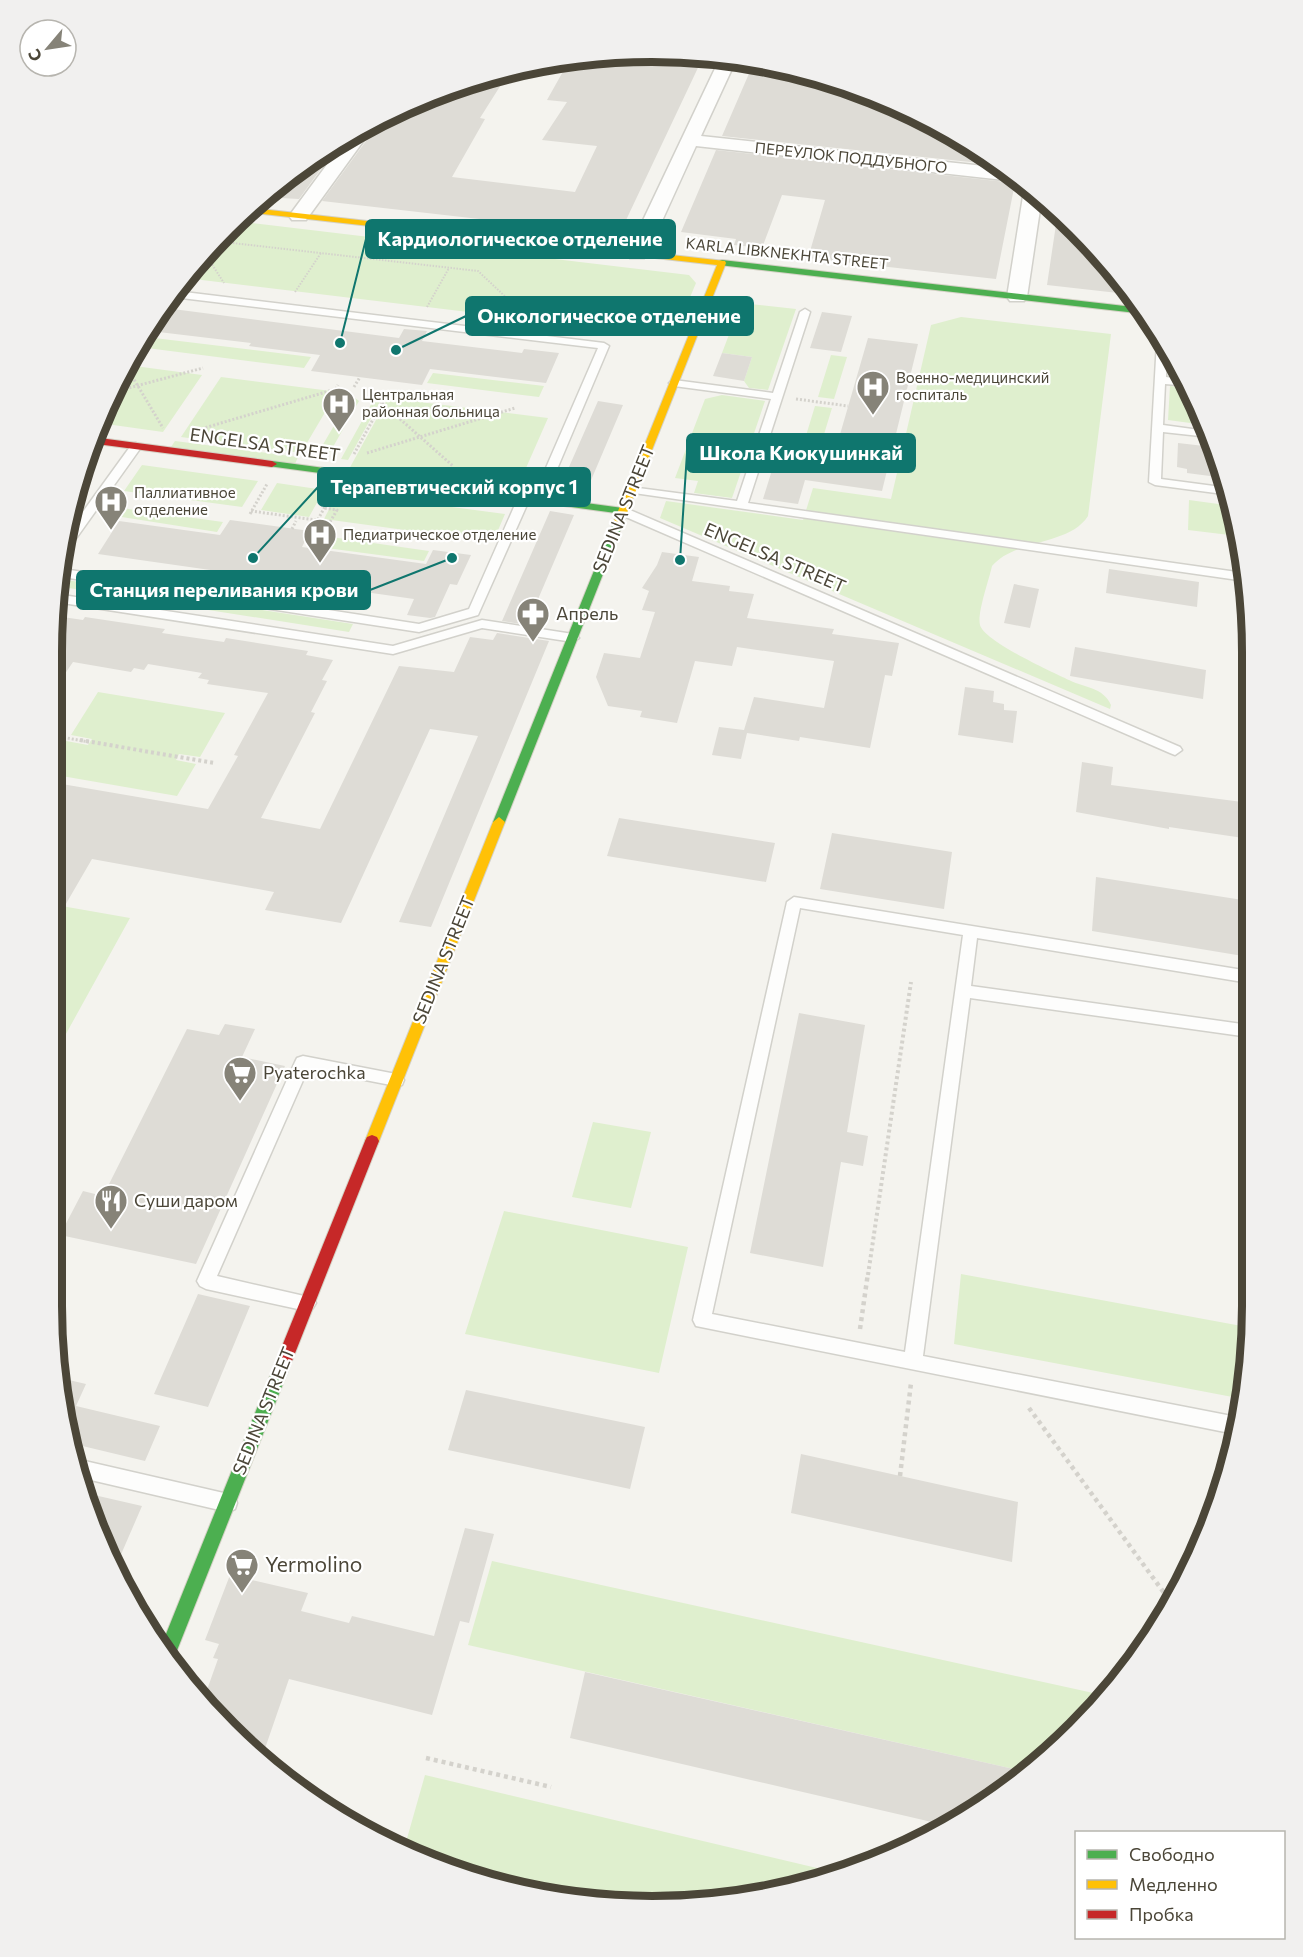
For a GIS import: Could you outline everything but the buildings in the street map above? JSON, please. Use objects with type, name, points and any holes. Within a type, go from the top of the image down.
[{"type":"street","points":[[637,254],[724,66]]},
{"type":"street","name":"ПЕРЕУЛОК ПОДДУБНОГО","points":[[690,140],[997,173]]},
{"type":"street","points":[[300,216],[352,144]]},
{"type":"street","points":[[1017,297],[1032,201]]},
{"type":"street","name":"KARLA LIBKNEKHTA STREET","points":[[259,211],[1132,310]]},
{"type":"street","name":"SEDINA STREET","points":[[170,1646],[722,264]]},
{"type":"street","name":"ENGELSA STREET","points":[[100,441],[623,511]]},
{"type":"lane","points":[[67,574],[419,628],[474,612],[604,346],[181,295]]},
{"type":"lane","points":[[741,506],[805,312]]},
{"type":"lane","points":[[1161,355],[1155,482],[1218,490]]},
{"type":"lane","points":[[1160,380],[1176,382]]},
{"type":"lane","points":[[674,383],[777,397]]},
{"type":"lane","points":[[1158,428],[1200,433]]},
{"type":"lane","points":[[74,533],[136,446]]},
{"type":"lane","points":[[631,490],[1236,576]]},
{"type":"lane","name":"ENGELSA STREET","points":[[623,511],[1175,750]]},
{"type":"lane","points":[[64,599],[393,650],[482,624],[573,638]]},
{"type":"lane","points":[[1229,1424],[702,1320],[794,902],[1242,975]]},
{"type":"lane","points":[[913,1361],[971,931]]},
{"type":"lane","points":[[963,991],[1242,1030]]},
{"type":"lane","points":[[308,1303],[206,1281],[303,1062],[396,1080]]},
{"type":"lane","points":[[85,1469],[228,1503]]},
{"type":"path","points":[[226,242],[478,271],[551,339]]},
{"type":"path","points":[[285,307],[321,253]]},
{"type":"path","points":[[209,260],[236,302]]},
{"type":"path","points":[[418,323],[449,268]]},
{"type":"path","points":[[123,390],[203,368]]},
{"type":"path","points":[[131,374],[164,429]]},
{"type":"path","points":[[354,387],[360,377]]},
{"type":"path","points":[[192,431],[336,388],[338,385]]},
{"type":"path","points":[[777,397],[848,406]]},
{"type":"path","points":[[382,403],[454,467]]},
{"type":"path","points":[[366,453],[515,408]]},
{"type":"path","points":[[272,477],[250,513],[330,522],[337,510],[324,508]]},
{"type":"path","points":[[292,529],[296,521]]},
{"type":"path","points":[[62,737],[214,763]]},
{"type":"path","points":[[857,1350],[910,982]]},
{"type":"path","points":[[900,1476],[913,1361]]},
{"type":"path","points":[[1008,1380],[1165,1595]]},
{"type":"path","points":[[426,1758],[551,1787]]},
{"type":"green space","points":[[247,222],[689,275],[696,283],[683,314],[589,303],[577,325],[194,279]]},
{"type":"green space","points":[[741,303],[796,309],[768,390],[749,388],[744,381],[752,357],[722,353]]},
{"type":"green space","points":[[961,317],[1111,334],[1088,516],[1068,533],[1014,551],[1002,557],[992,566],[980,620],[984,632],[993,639],[1048,670],[1098,691],[1108,699],[1110,709],[660,518],[666,501],[803,520],[813,488],[891,499],[931,325]]},
{"type":"green space","points":[[152,338],[311,357],[304,368],[146,348]]},
{"type":"green space","points":[[831,355],[847,357],[834,399],[818,397]]},
{"type":"green space","points":[[135,366],[202,375],[163,432],[107,424]]},
{"type":"green space","points":[[433,373],[544,386],[539,397],[427,383]]},
{"type":"green space","points":[[221,377],[337,392],[301,453],[181,437]]},
{"type":"green space","points":[[1170,386],[1179,387],[1196,424],[1168,420]]},
{"type":"green space","points":[[722,395],[765,401],[732,498],[694,493],[698,481],[675,478],[705,399]]},
{"type":"green space","points":[[355,398],[359,401],[329,454],[323,456],[318,453],[349,400]]},
{"type":"green space","points":[[388,398],[548,418],[515,493],[348,471]]},
{"type":"green space","points":[[374,399],[381,400],[348,460],[341,459]]},
{"type":"green space","points":[[815,406],[832,408],[818,454],[801,452]]},
{"type":"green space","points":[[175,441],[298,457],[295,464],[171,447]]},
{"type":"green space","points":[[142,465],[258,481],[242,507],[124,491]]},
{"type":"green space","points":[[277,483],[324,490],[309,517],[261,510]]},
{"type":"green space","points":[[338,492],[505,514],[493,542],[324,519]]},
{"type":"green space","points":[[1189,500],[1222,505],[1230,535],[1188,530]]},
{"type":"green space","points":[[114,507],[223,522],[217,532],[109,515]]},
{"type":"green space","points":[[324,536],[429,551],[424,561],[319,547]]},
{"type":"green space","points":[[66,580],[353,624],[349,632],[66,588]]},
{"type":"green space","points":[[98,692],[225,713],[200,757],[179,754],[176,760],[196,764],[177,796],[62,776],[62,748],[66,741],[88,745],[92,739],[71,735]]},
{"type":"green space","points":[[62,906],[130,918],[62,1041]]},
{"type":"green space","points":[[593,1122],[651,1132],[631,1208],[572,1197]]},
{"type":"green space","points":[[504,1211],[688,1247],[659,1373],[465,1334]]},
{"type":"green space","points":[[961,1274],[1241,1326],[1234,1397],[954,1344]]},
{"type":"green space","points":[[492,1561],[1096,1694],[1069,1723],[1016,1770],[468,1645]]},
{"type":"green space","points":[[425,1775],[823,1869],[767,1884],[729,1890],[652,1896],[613,1894],[536,1884],[499,1875],[462,1864],[406,1842]]},
{"type":"traffic: fast","points":[[722,263],[1132,310]]},
{"type":"traffic: fast","points":[[272,464],[623,511]]},
{"type":"traffic: fast","points":[[499,822],[619,521]]},
{"type":"traffic: fast","points":[[170,1646],[280,1371]]},
{"type":"traffic: slow","points":[[259,211],[722,263]]},
{"type":"traffic: slow","points":[[619,521],[722,263]]},
{"type":"traffic: slow","points":[[372,1141],[499,822]]},
{"type":"traffic: jam","points":[[100,441],[272,464]]},
{"type":"traffic: jam","points":[[280,1371],[372,1141]]},
{"type":"place","name":"Кардиологическое отделение","points":[[340,343]]},
{"type":"place","name":"Онкологическое отделение","points":[[396,350]]},
{"type":"place","name":"Военно-медицинский госпиталь","points":[[873,416]]},
{"type":"place","name":"Центральная районная больница","points":[[339,433]]},
{"type":"place","name":"Паллиативное отделение","points":[[111,531]]},
{"type":"place","name":"Терапевтический корпус 1","points":[[253,558]]},
{"type":"place","name":"Станция переливания крови","points":[[452,558]]},
{"type":"place","name":"Школа Киокушинкай","points":[[680,560]]},
{"type":"place","name":"Педиатрическое отделение","points":[[320,564]]},
{"type":"place","name":"Апрель","points":[[533,643]]},
{"type":"place","name":"Pyaterochka","points":[[240,1102]]},
{"type":"place","name":"Суши даром","points":[[111,1230]]},
{"type":"place","name":"Yermolino","points":[[242,1594]]}]
